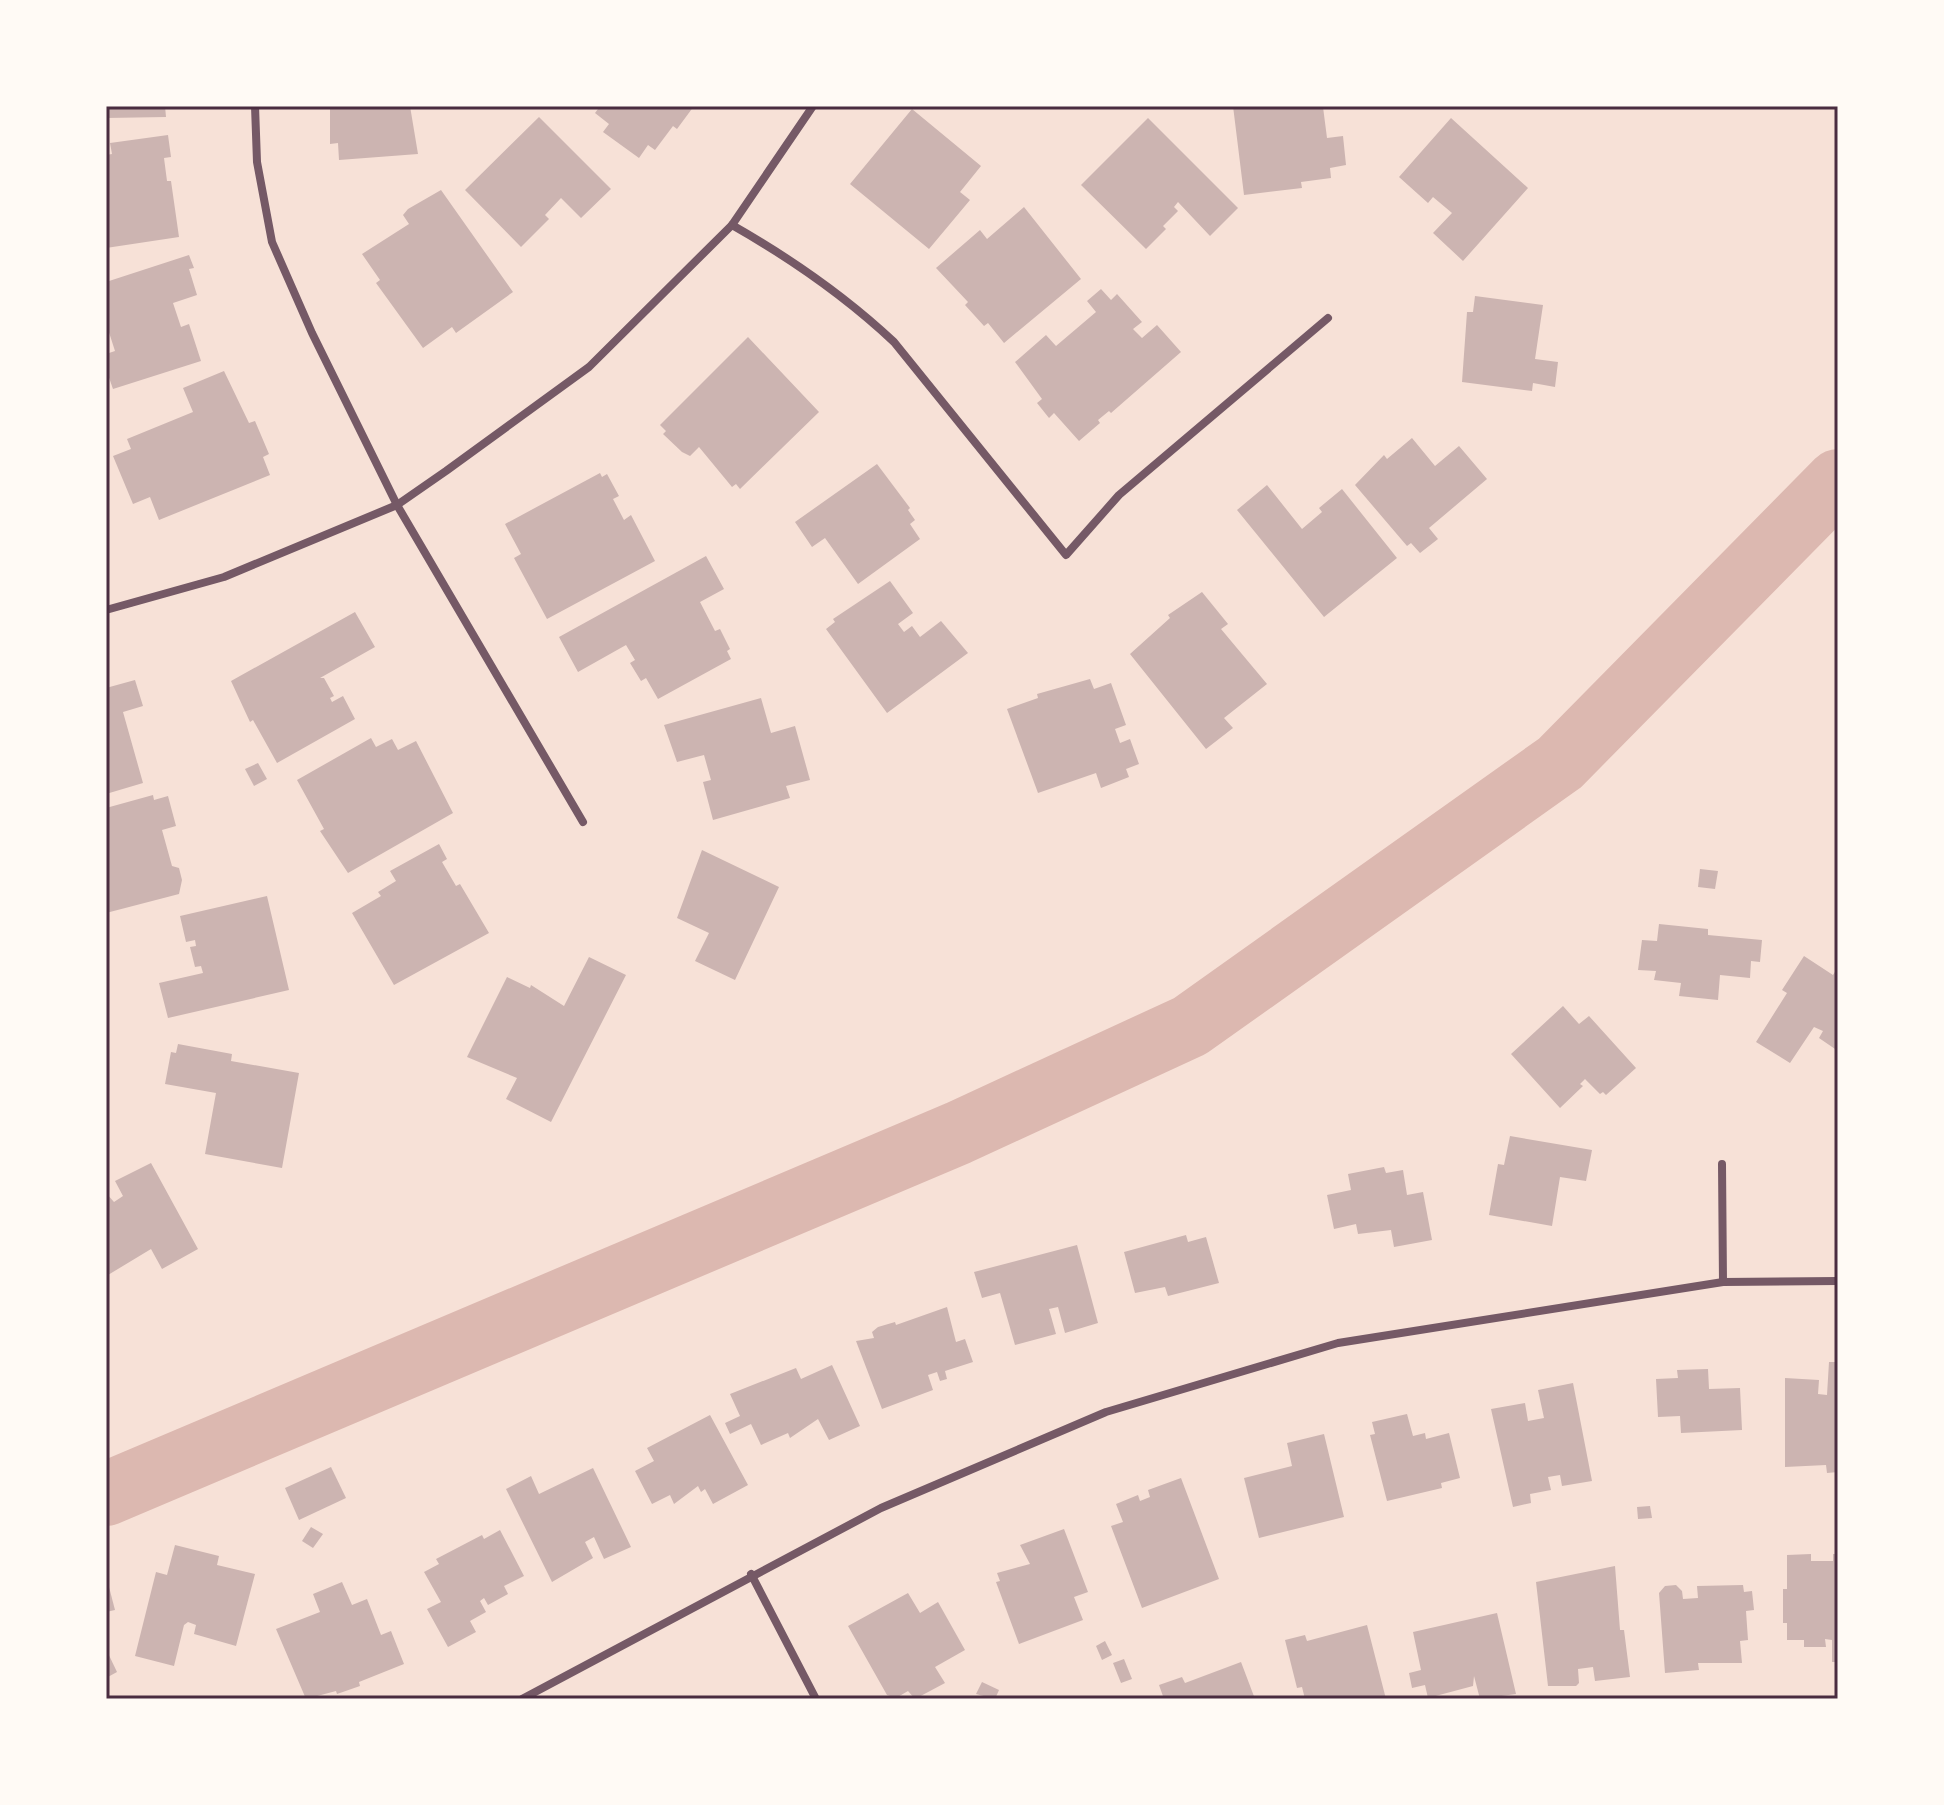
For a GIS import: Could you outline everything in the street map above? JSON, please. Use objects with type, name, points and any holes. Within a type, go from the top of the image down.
[{"type":"street","points":[[255,106],[257,162],[272,242],[312,333],[397,505],[583,822]]},
{"type":"street","points":[[106,610],[224,577],[397,505],[589,367],[732,225],[813,106]]},
{"type":"street","points":[[732,225],[781,253],[863,313],[894,342],[1066,555],[1119,495],[1328,318]]},
{"type":"street","points":[[1722,1164],[1723,1282]]},
{"type":"street","points":[[522,1699],[751,1574],[881,1508],[1121,1408],[1338,1343],[1723,1282],[1838,1281]]},
{"type":"street","points":[[751,1574],[816,1699]]},
{"type":"building","points":[[106,106],[165,106],[166,117],[106,118]]},
{"type":"building","points":[[330,106],[410,106],[418,154],[339,160],[338,143],[330,144]]},
{"type":"building","points":[[595,106],[694,106],[677,129],[673,126],[655,150],[648,145],[639,158],[603,132],[609,124],[595,113],[598,109]]},
{"type":"building","points":[[1233,106],[1323,107],[1327,138],[1343,136],[1346,165],[1330,168],[1331,178],[1301,182],[1302,188],[1244,195]]},
{"type":"building","points":[[912,109],[981,166],[960,192],[970,200],[929,249],[850,184]]},
{"type":"building","points":[[539,117],[611,189],[581,218],[561,198],[545,215],[549,219],[521,247],[465,190]]},
{"type":"building","points":[[1148,118],[1238,208],[1210,236],[1178,202],[1174,207],[1178,211],[1163,226],[1166,229],[1146,249],[1081,185]]},
{"type":"building","points":[[1451,118],[1528,188],[1463,261],[1433,233],[1452,213],[1433,197],[1428,203],[1399,177]]},
{"type":"building","points":[[168,135],[171,157],[164,158],[167,181],[171,181],[179,237],[106,248],[106,155],[112,154],[110,143]]},
{"type":"building","points":[[441,190],[513,292],[456,333],[452,327],[423,348],[376,283],[380,280],[362,254],[409,224],[403,215],[408,209]]},
{"type":"building","points":[[1024,207],[1081,279],[1004,343],[988,323],[984,326],[965,305],[968,302],[936,268],[980,230],[987,239]]},
{"type":"building","points":[[189,255],[194,268],[189,269],[197,295],[173,303],[181,327],[189,324],[201,361],[113,389],[106,369],[106,354],[115,351],[106,323],[106,282]]},
{"type":"building","points":[[1101,289],[1111,300],[1117,294],[1142,322],[1133,329],[1142,338],[1157,325],[1181,352],[1111,413],[1109,411],[1098,420],[1100,423],[1079,441],[1054,413],[1049,418],[1037,403],[1042,399],[1015,362],[1046,335],[1056,346],[1096,312],[1087,301]]},
{"type":"building","points":[[1475,296],[1543,305],[1535,359],[1558,362],[1555,387],[1533,383],[1532,391],[1462,382],[1467,312],[1473,312]]},
{"type":"building","points":[[748,337],[819,412],[740,489],[736,484],[732,487],[699,447],[690,456],[682,452],[663,434],[666,431],[660,425]]},
{"type":"building","points":[[224,371],[249,423],[255,421],[269,454],[263,457],[270,475],[159,520],[150,497],[133,504],[113,456],[131,449],[127,439],[193,412],[183,388]]},
{"type":"building","points":[[1412,438],[1435,466],[1459,446],[1487,479],[1429,528],[1438,539],[1420,553],[1411,543],[1407,546],[1355,485],[1384,455],[1387,459]]},
{"type":"building","points":[[877,464],[910,508],[908,510],[915,520],[910,524],[920,539],[858,584],[825,538],[812,547],[795,522]]},
{"type":"building","points":[[600,473],[602,477],[607,474],[619,496],[613,499],[624,520],[631,515],[655,561],[547,619],[514,558],[521,554],[505,524]]},
{"type":"building","points":[[1267,485],[1302,529],[1322,512],[1319,508],[1342,489],[1397,558],[1324,617],[1237,510]]},
{"type":"building","points":[[706,556],[724,589],[700,602],[715,631],[720,629],[730,649],[727,651],[731,659],[658,699],[646,678],[641,681],[630,663],[635,660],[626,645],[578,672],[559,637]]},
{"type":"building","points":[[890,581],[913,613],[898,624],[904,632],[912,626],[920,637],[941,621],[968,653],[887,713],[826,629],[835,622],[833,619]]},
{"type":"building","points":[[1202,592],[1228,624],[1221,629],[1267,684],[1224,718],[1233,728],[1206,749],[1130,654],[1170,618],[1168,615]]},
{"type":"building","points":[[355,612],[375,647],[320,678],[324,678],[334,696],[330,698],[332,702],[343,696],[355,719],[277,763],[253,720],[250,722],[231,681]]},
{"type":"building","points":[[1090,679],[1094,689],[1111,683],[1126,725],[1115,729],[1120,743],[1130,739],[1139,764],[1126,769],[1129,777],[1101,788],[1096,773],[1038,793],[1007,709],[1038,698],[1037,694]]},
{"type":"building","points":[[135,680],[143,706],[123,712],[143,783],[106,794],[106,688]]},
{"type":"building","points":[[761,698],[771,733],[795,726],[810,780],[786,786],[790,798],[713,820],[703,782],[711,780],[704,755],[677,762],[664,725]]},
{"type":"building","points":[[371,738],[376,747],[392,739],[398,750],[416,741],[453,813],[348,873],[320,831],[324,829],[297,780]]},
{"type":"building","points":[[258,763],[267,779],[254,786],[245,769]]},
{"type":"building","points":[[153,795],[154,800],[168,796],[176,826],[162,830],[172,866],[179,868],[182,880],[179,894],[106,913],[106,808]]},
{"type":"building","points":[[439,844],[447,859],[442,862],[456,886],[460,884],[489,933],[394,985],[352,913],[381,896],[378,892],[396,881],[390,871]]},
{"type":"building","points":[[702,850],[779,887],[735,980],[695,961],[709,933],[677,918]]},
{"type":"building","points":[[1700,869],[1718,871],[1715,889],[1698,887]]},
{"type":"building","points":[[267,896],[289,990],[168,1018],[159,983],[203,973],[201,966],[195,967],[190,947],[196,946],[195,940],[186,942],[180,916]]},
{"type":"building","points":[[1659,924],[1708,929],[1708,935],[1762,940],[1760,962],[1751,961],[1750,978],[1720,975],[1718,1000],[1679,996],[1681,983],[1654,980],[1656,971],[1638,970],[1642,940],[1657,941]]},
{"type":"building","points":[[1804,956],[1833,975],[1838,967],[1838,1051],[1819,1038],[1823,1031],[1814,1027],[1790,1063],[1756,1042],[1787,993],[1782,990]]},
{"type":"building","points":[[589,957],[626,975],[551,1122],[506,1099],[517,1078],[467,1057],[507,977],[530,988],[531,985],[564,1006]]},
{"type":"building","points":[[1563,1006],[1579,1024],[1589,1016],[1636,1068],[1606,1095],[1603,1092],[1600,1094],[1585,1079],[1580,1084],[1583,1086],[1560,1108],[1511,1054]]},
{"type":"building","points":[[178,1044],[232,1054],[231,1061],[299,1073],[282,1168],[205,1154],[216,1093],[165,1084],[171,1052],[176,1053]]},
{"type":"building","points":[[1510,1136],[1592,1150],[1586,1181],[1560,1177],[1552,1226],[1489,1215],[1498,1164],[1504,1165]]},
{"type":"building","points":[[151,1163],[198,1249],[162,1269],[151,1249],[108,1275],[106,1193],[114,1202],[123,1196],[115,1181]]},
{"type":"building","points":[[1384,1167],[1386,1173],[1403,1170],[1407,1195],[1423,1192],[1432,1240],[1394,1247],[1391,1230],[1358,1234],[1356,1224],[1334,1229],[1327,1195],[1351,1190],[1348,1174]]},
{"type":"building","points":[[1186,1235],[1188,1242],[1206,1237],[1219,1283],[1168,1296],[1165,1287],[1135,1293],[1124,1252]]},
{"type":"building","points":[[1077,1245],[1098,1323],[1065,1333],[1058,1307],[1049,1309],[1056,1334],[1015,1345],[1000,1293],[982,1298],[974,1272]]},
{"type":"building","points":[[947,1307],[956,1342],[965,1339],[973,1362],[945,1371],[947,1379],[940,1381],[937,1372],[928,1375],[933,1390],[882,1409],[856,1341],[874,1338],[872,1332],[878,1327],[895,1322],[896,1325]]},
{"type":"building","points":[[1829,1362],[1838,1362],[1838,1472],[1827,1473],[1826,1465],[1785,1467],[1785,1378],[1819,1380],[1818,1394],[1827,1395]]},
{"type":"building","points":[[832,1365],[860,1426],[829,1440],[818,1419],[790,1438],[788,1433],[761,1445],[751,1424],[730,1434],[725,1423],[740,1416],[730,1394],[796,1368],[801,1379]]},
{"type":"building","points":[[1708,1369],[1709,1389],[1740,1388],[1742,1430],[1681,1433],[1680,1416],[1658,1417],[1656,1379],[1678,1378],[1677,1370]]},
{"type":"building","points":[[1573,1383],[1592,1481],[1562,1486],[1560,1475],[1548,1477],[1551,1490],[1530,1494],[1531,1503],[1513,1507],[1491,1409],[1525,1403],[1528,1421],[1544,1418],[1538,1390]]},
{"type":"building","points":[[1407,1414],[1413,1436],[1425,1433],[1426,1439],[1449,1433],[1460,1478],[1441,1483],[1442,1488],[1387,1501],[1370,1435],[1375,1434],[1372,1422]]},
{"type":"building","points":[[710,1415],[748,1485],[713,1504],[705,1489],[701,1492],[698,1486],[674,1504],[670,1495],[652,1504],[635,1471],[654,1461],[647,1448]]},
{"type":"building","points":[[1324,1434],[1344,1517],[1259,1538],[1244,1478],[1292,1466],[1287,1443]]},
{"type":"building","points":[[331,1467],[346,1498],[299,1520],[285,1488]]},
{"type":"building","points":[[593,1468],[631,1547],[604,1559],[594,1537],[585,1542],[593,1558],[552,1582],[506,1489],[531,1476],[539,1494]]},
{"type":"building","points":[[1181,1478],[1219,1579],[1142,1608],[1111,1526],[1123,1522],[1116,1504],[1138,1495],[1140,1501],[1150,1497],[1148,1490]]},
{"type":"building","points":[[1650,1506],[1652,1518],[1638,1519],[1637,1507]]},
{"type":"building","points":[[311,1527],[323,1534],[313,1548],[302,1541]]},
{"type":"building","points":[[1064,1529],[1088,1592],[1074,1597],[1083,1620],[1019,1644],[996,1582],[1000,1581],[997,1573],[1030,1564],[1020,1545]]},
{"type":"building","points":[[500,1530],[524,1576],[504,1586],[508,1594],[488,1605],[484,1598],[480,1601],[486,1612],[470,1621],[476,1632],[448,1647],[427,1609],[441,1602],[424,1572],[439,1564],[436,1559],[482,1535],[484,1539]]},
{"type":"building","points":[[175,1545],[219,1556],[217,1565],[255,1574],[236,1646],[194,1634],[196,1625],[188,1622],[184,1625],[174,1666],[135,1656],[156,1572],[167,1575]]},
{"type":"building","points":[[1811,1554],[1811,1561],[1833,1561],[1833,1554],[1838,1554],[1838,1662],[1832,1662],[1832,1640],[1825,1639],[1826,1647],[1804,1647],[1804,1640],[1787,1640],[1787,1623],[1783,1623],[1783,1589],[1787,1589],[1787,1555]]},
{"type":"building","points":[[1615,1566],[1620,1630],[1624,1630],[1630,1677],[1595,1681],[1593,1667],[1578,1669],[1579,1683],[1576,1686],[1548,1686],[1536,1582]]},
{"type":"building","points":[[342,1582],[352,1605],[367,1599],[381,1635],[391,1631],[404,1664],[359,1682],[360,1686],[306,1699],[276,1629],[320,1612],[313,1594]]},
{"type":"building","points":[[1676,1585],[1682,1591],[1683,1599],[1698,1598],[1697,1586],[1743,1585],[1744,1592],[1752,1591],[1754,1610],[1746,1611],[1748,1640],[1740,1641],[1742,1663],[1698,1663],[1699,1670],[1665,1673],[1659,1593],[1665,1586]]},
{"type":"building","points":[[109,1587],[115,1610],[106,1612],[106,1588]]},
{"type":"building","points":[[908,1593],[920,1613],[938,1602],[965,1650],[935,1667],[945,1683],[915,1699],[908,1691],[896,1698],[887,1695],[848,1626]]},
{"type":"building","points":[[1497,1613],[1516,1694],[1480,1699],[1474,1676],[1473,1686],[1428,1698],[1425,1685],[1412,1688],[1409,1673],[1421,1670],[1413,1632]]},
{"type":"building","points":[[1367,1625],[1386,1699],[1305,1699],[1302,1687],[1297,1688],[1285,1640],[1305,1635],[1307,1641]]},
{"type":"building","points":[[1105,1641],[1112,1655],[1102,1660],[1096,1646]]},
{"type":"building","points":[[106,1649],[117,1672],[106,1678]]},
{"type":"building","points":[[1124,1659],[1132,1679],[1121,1683],[1113,1663]]},
{"type":"building","points":[[1241,1662],[1255,1699],[1164,1699],[1159,1685],[1182,1677],[1185,1683]]},
{"type":"building","points":[[982,1682],[999,1690],[995,1699],[976,1694]]},
{"type":"waterway","points":[[106,1494],[958,1133],[1190,1026],[1560,763],[1838,481]]}]
